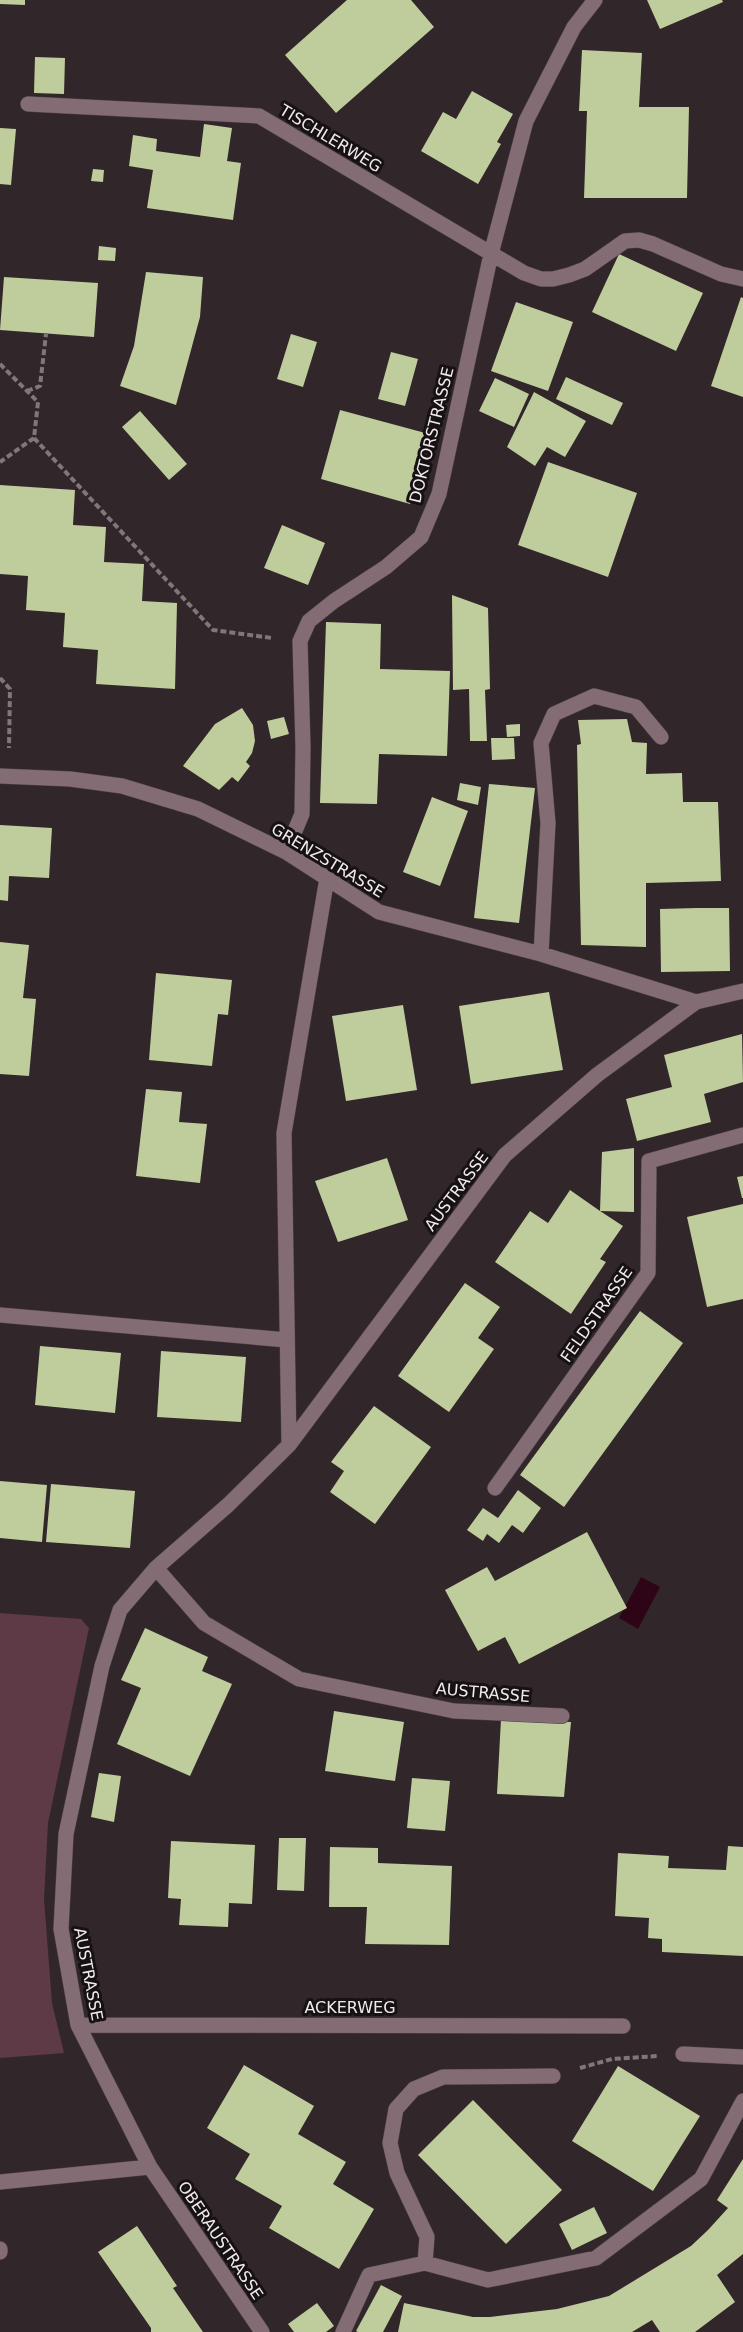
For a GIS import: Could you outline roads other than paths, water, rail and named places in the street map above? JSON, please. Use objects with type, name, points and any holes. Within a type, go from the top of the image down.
[{"type":"street","name":"DOKTORSTRASSE","points":[[286,852],[302,814],[300,641],[309,621],[334,601],[386,567],[422,537],[439,494],[491,254],[526,121],[574,27],[595,0]]},
{"type":"street","name":"TISCHLERWEG","points":[[28,104],[259,116],[491,254]]},
{"type":"street","points":[[491,254],[524,273],[541,279],[553,279],[585,268],[625,241],[639,240],[721,274],[743,279]]},
{"type":"street","points":[[542,954],[548,823],[541,743],[554,714],[594,696],[636,707],[661,737]]},
{"type":"street","name":"GRENZSTRASSE","points":[[4,776],[70,779],[122,786],[198,809],[286,852],[379,912],[542,954],[696,1002]]},
{"type":"street","points":[[289,1444],[284,1133],[327,878]]},
{"type":"street","points":[[696,1002],[743,991]]},
{"type":"street","name":"AUSTRASSE","points":[[150,2167],[78,2025],[61,1929],[66,1834],[102,1666],[120,1610],[156,1568],[228,1505],[289,1444],[505,1155],[597,1075],[696,1002]]},
{"type":"street","name":"FELDSTRASSE","points":[[495,1488],[648,1273],[649,1161],[743,1135]]},
{"type":"street","points":[[0,1315],[287,1340]]},
{"type":"street","name":"AUSTRASSE","points":[[156,1568],[204,1623],[299,1679],[454,1712],[562,1716]]},
{"type":"street","name":"ACKERWEG","points":[[78,2025],[623,2026]]},
{"type":"street","points":[[683,2054],[743,2057]]},
{"type":"street","points":[[425,2263],[427,2237],[397,2173],[390,2143],[396,2109],[414,2090],[443,2077],[553,2076]]},
{"type":"street","points":[[343,2332],[369,2275],[425,2263],[488,2280],[596,2258],[701,2179],[743,2101]]},
{"type":"street","points":[[0,2182],[150,2167]]},
{"type":"street","name":"OBERAUSTRASSE","points":[[150,2167],[262,2332]]}]
